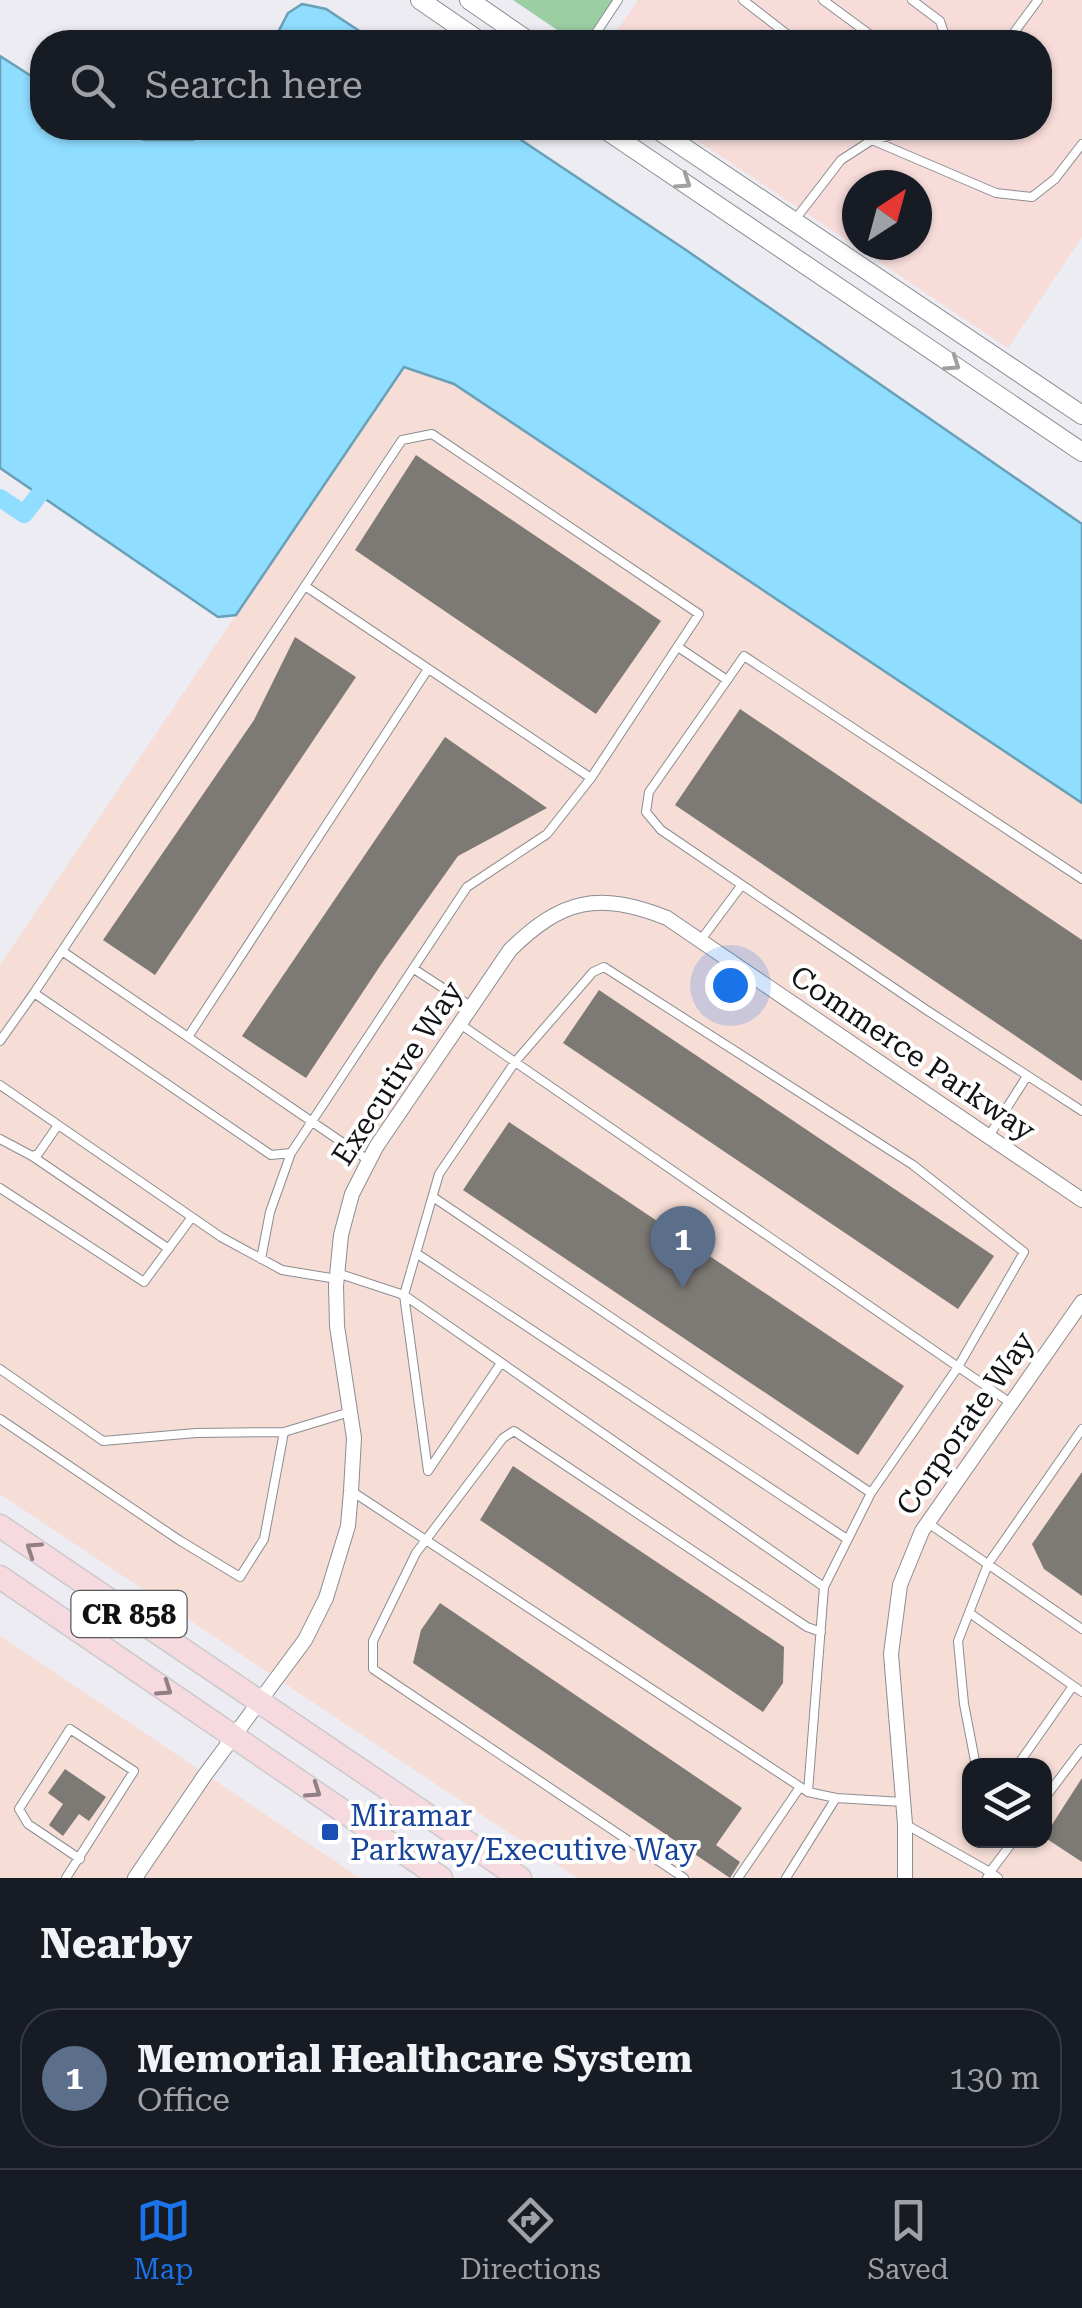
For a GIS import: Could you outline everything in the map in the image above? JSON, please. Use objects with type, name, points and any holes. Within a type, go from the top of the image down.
[{"type":"main road","name":"CR 858","points":[[0,1526],[520,1878]]},
{"type":"main road","name":"CR 858","points":[[0,1577],[441,1878]]},
{"type":"street","points":[[420,0],[464,30]]},
{"type":"street","points":[[468,0],[512,30]]},
{"type":"street","points":[[621,140],[1082,452]]},
{"type":"street","points":[[673,140],[1082,415]]},
{"type":"street","name":"Commerce Parkway","points":[[606,901],[667,918],[1082,1200]]},
{"type":"street","name":"Executive Way","points":[[135,1878],[305,1640],[326,1598],[348,1526],[351,1491],[354,1438],[337,1326],[337,1276],[341,1236],[352,1194],[510,950],[537,924],[568,908],[606,901]]},
{"type":"street","name":"Corporate Way","points":[[905,1878],[904,1802],[890,1654],[900,1586],[928,1522],[1082,1302]]},
{"type":"lane","points":[[598,30],[618,0]]},
{"type":"lane","points":[[742,0],[781,30]]},
{"type":"lane","points":[[823,0],[864,30]]},
{"type":"lane","points":[[912,0],[940,21],[943,30]]},
{"type":"lane","points":[[1016,30],[1038,0]]},
{"type":"lane","points":[[794,221],[841,160],[872,140],[996,193],[1032,198],[1056,179],[1082,144]]},
{"type":"lane","points":[[0,1041],[402,440],[432,434],[699,614],[591,778],[547,834],[468,887],[291,1153],[270,1212],[262,1259]]},
{"type":"lane","points":[[305,586],[591,778]]},
{"type":"lane","points":[[678,647],[727,680]]},
{"type":"lane","points":[[1082,880],[744,656],[648,792],[646,812],[662,830],[1082,1111]]},
{"type":"lane","points":[[188,1037],[428,669]]},
{"type":"lane","points":[[700,941],[741,886]]},
{"type":"lane","points":[[62,952],[370,1161]]},
{"type":"lane","points":[[501,1363],[428,1471],[404,1295],[440,1174],[515,1062],[593,972],[604,967],[913,1165],[1024,1252],[958,1368],[871,1494],[824,1586],[804,1790],[738,1878]]},
{"type":"lane","points":[[414,969],[472,1007]]},
{"type":"lane","points":[[34,993],[271,1155],[291,1153]]},
{"type":"lane","points":[[460,1024],[1012,1404]]},
{"type":"lane","points":[[988,1137],[1027,1076]]},
{"type":"lane","points":[[0,1085],[192,1217],[282,1270],[337,1276],[404,1295],[824,1586]]},
{"type":"lane","points":[[32,1156],[38,1154],[58,1125]]},
{"type":"lane","points":[[0,1139],[32,1156],[169,1249]]},
{"type":"lane","points":[[0,1188],[144,1282],[192,1217]]},
{"type":"lane","points":[[432,1197],[871,1494]]},
{"type":"lane","points":[[416,1253],[847,1539]]},
{"type":"lane","points":[[0,1369],[103,1441],[196,1433],[284,1432],[350,1412]]},
{"type":"lane","points":[[0,1418],[240,1577],[264,1539],[284,1432]]},
{"type":"lane","points":[[974,1758],[958,1641],[988,1564],[1082,1429]]},
{"type":"lane","points":[[684,1878],[373,1669],[373,1641],[416,1553],[503,1438],[514,1430],[807,1627],[821,1632]]},
{"type":"lane","points":[[351,1491],[804,1790],[836,1798],[904,1802]]},
{"type":"lane","points":[[928,1522],[1082,1629]]},
{"type":"lane","points":[[971,1614],[1082,1692]]},
{"type":"lane","points":[[1023,1758],[1073,1686]]},
{"type":"lane","points":[[66,1878],[80,1859],[134,1771],[70,1729],[19,1809],[28,1824],[80,1859]]},
{"type":"lane","points":[[1052,1788],[1082,1749]]},
{"type":"lane","points":[[786,1878],[836,1798]]},
{"type":"lane","points":[[905,1824],[991,1876],[1009,1848]]},
{"type":"shaded area","points":[[638,0],[1082,0],[1082,237],[1008,348],[876,260],[932,260],[932,170],[842,170],[842,237],[697,140],[1052,140],[1052,30],[617,30]]},
{"type":"shaded area","points":[[403,367],[454,384],[1082,803],[1082,1878],[577,1878],[0,1494],[0,965]]},
{"type":"shaded area","points":[[0,1636],[155,1740],[360,1878],[0,1878]]},
{"type":"green space","points":[[513,0],[623,0],[603,30],[557,30]]},
{"type":"water","points":[[302,4],[326,9],[358,30],[279,30],[288,13]]},
{"type":"water","points":[[0,56],[30,75],[30,140],[521,140],[1082,524],[1082,803],[454,384],[404,367],[236,615],[218,617],[0,468]]},
{"type":"building","points":[[416,455],[661,621],[596,714],[355,550]]},
{"type":"building","points":[[295,637],[356,677],[155,975],[103,940],[254,720]]},
{"type":"building","points":[[740,709],[1082,940],[1082,1081],[675,805]]},
{"type":"building","points":[[445,737],[547,808],[458,856],[306,1078],[242,1036]]},
{"type":"building","points":[[599,990],[994,1256],[958,1309],[563,1043]]},
{"type":"building","points":[[509,1122],[904,1386],[858,1455],[463,1190]]},
{"type":"building","points":[[513,1466],[784,1647],[783,1683],[763,1712],[480,1520]]},
{"type":"building","points":[[1082,1472],[1082,1596],[1044,1569],[1032,1544]]},
{"type":"building","points":[[440,1603],[742,1808],[716,1845],[740,1862],[730,1878],[413,1663],[421,1630]]},
{"type":"building","points":[[65,1769],[106,1797],[89,1821],[79,1814],[63,1836],[49,1825],[63,1804],[48,1793]]},
{"type":"building","points":[[1082,1778],[1082,1862],[1052,1842],[1052,1825]]},
{"type":"waterway","points":[[0,498],[24,514],[52,478]]},
{"type":"place","name":"Memorial Healthcare System","points":[[683,1288]]},
{"type":"place","name":"Miramar Parkway/Executive Way","points":[[330,1832]]}]
